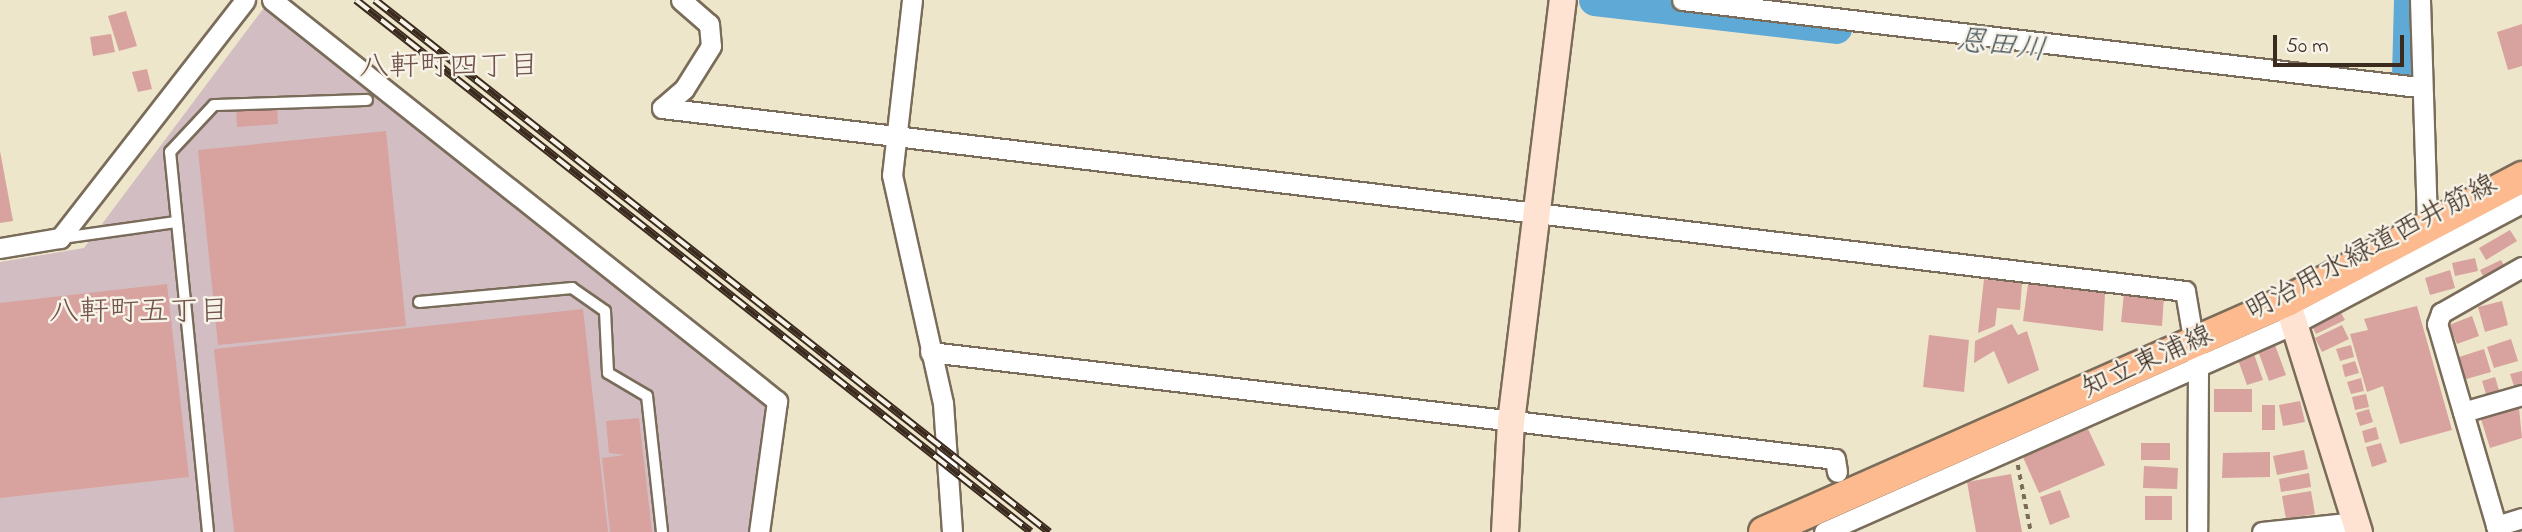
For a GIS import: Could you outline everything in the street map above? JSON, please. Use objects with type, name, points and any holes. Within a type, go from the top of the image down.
[{"type":"main road","name":"知立東浦線","points":[[1765,532],[2196,356],[2292,312],[2427,229],[2522,177]]},
{"type":"street","points":[[0,248],[60,238],[245,0]]},
{"type":"street","points":[[272,0],[776,401],[758,532]]},
{"type":"street","points":[[681,0],[709,24],[711,46],[684,89],[662,108],[2185,291],[2196,356],[2197,532]]},
{"type":"street","points":[[912,0],[892,175],[949,438],[952,532]]},
{"type":"street","points":[[1506,532],[1511,422],[1563,0]]},
{"type":"street","points":[[1682,0],[2418,87]]},
{"type":"street","points":[[2420,0],[2418,87],[2427,229]]},
{"type":"street","name":"明治用水緑道西井筋線","points":[[2292,312],[2522,203]]},
{"type":"street","points":[[2522,267],[2441,313],[2437,324],[2497,529],[2522,518]]},
{"type":"street","points":[[2262,532],[2357,527],[2292,312]]},
{"type":"street","points":[[930,352],[1835,459],[1837,472]]},
{"type":"street","points":[[1825,532],[2015,447],[2196,356]]},
{"type":"street","points":[[2463,412],[2522,395]]},
{"type":"lane","points":[[208,532],[170,152],[214,105],[367,100]]},
{"type":"lane","points":[[60,238],[176,222]]},
{"type":"lane","points":[[419,302],[572,288],[605,311],[608,373],[647,396],[662,532]]},
{"type":"path","points":[[2015,447],[2031,532]]},
{"type":"shaded area","points":[[266,5],[764,402],[769,432],[754,532],[0,532],[0,262],[84,248]]},
{"type":"building","points":[[126,11],[137,46],[119,51],[108,16]]},
{"type":"building","points":[[2522,24],[2522,66],[2508,70],[2497,32]]},
{"type":"building","points":[[111,34],[115,52],[93,56],[90,37]]},
{"type":"building","points":[[147,69],[152,89],[138,92],[132,72]]},
{"type":"building","points":[[277,108],[278,124],[237,127],[236,110]]},
{"type":"building","points":[[386,131],[406,326],[218,345],[198,150]]},
{"type":"building","points":[[0,151],[13,221],[0,223]]},
{"type":"building","points":[[2510,230],[2517,241],[2486,260],[2479,248]]},
{"type":"building","points":[[2475,258],[2478,271],[2455,276],[2452,263]]},
{"type":"building","points":[[2501,260],[2508,273],[2487,284],[2480,270]]},
{"type":"building","points":[[2450,270],[2455,288],[2430,295],[2425,278]]},
{"type":"building","points":[[1984,279],[2022,283],[2020,310],[1997,308],[1995,326],[1978,333]]},
{"type":"building","points":[[167,284],[189,477],[0,498],[0,303]]},
{"type":"building","points":[[2028,284],[2105,293],[2103,331],[2023,321]]},
{"type":"building","points":[[2124,293],[2164,296],[2162,326],[2121,322]]},
{"type":"building","points":[[2502,301],[2508,325],[2485,332],[2478,307]]},
{"type":"building","points":[[2417,306],[2452,430],[2400,444],[2383,386],[2367,392],[2350,334],[2368,330],[2364,319]]},
{"type":"building","points":[[583,309],[608,532],[234,532],[214,349]]},
{"type":"building","points":[[2340,311],[2345,320],[2316,334],[2312,326]]},
{"type":"building","points":[[2472,316],[2479,336],[2457,344],[2449,325]]},
{"type":"building","points":[[2012,324],[2018,335],[2027,331],[2039,370],[2008,384],[1994,351],[1974,363],[1975,341]]},
{"type":"building","points":[[2342,325],[2349,339],[2322,352],[2315,338]]},
{"type":"building","points":[[1929,335],[1969,340],[1964,392],[1923,387]]},
{"type":"building","points":[[2511,339],[2518,361],[2494,368],[2487,347]]},
{"type":"building","points":[[2275,345],[2286,375],[2269,381],[2258,351]]},
{"type":"building","points":[[2351,345],[2354,357],[2340,361],[2336,349]]},
{"type":"building","points":[[2484,349],[2491,372],[2463,380],[2456,358]]},
{"type":"building","points":[[2254,354],[2263,380],[2247,385],[2238,360]]},
{"type":"building","points":[[2355,361],[2359,373],[2345,377],[2342,365]]},
{"type":"building","points":[[2522,371],[2522,384],[2514,386],[2510,374]]},
{"type":"building","points":[[2495,377],[2499,390],[2486,394],[2482,381]]},
{"type":"building","points":[[2361,378],[2364,391],[2351,394],[2347,382]]},
{"type":"building","points":[[2214,389],[2252,389],[2252,412],[2214,412]]},
{"type":"building","points":[[2366,394],[2369,407],[2355,410],[2352,397]]},
{"type":"building","points":[[2300,401],[2305,422],[2283,426],[2279,405]]},
{"type":"building","points":[[2262,405],[2275,405],[2275,430],[2262,430]]},
{"type":"building","points":[[2519,408],[2522,438],[2490,448],[2481,419]]},
{"type":"building","points":[[2369,409],[2373,422],[2360,426],[2356,413]]},
{"type":"building","points":[[639,418],[652,532],[610,532],[602,458],[625,455],[609,453],[606,421]]},
{"type":"building","points":[[2376,427],[2379,439],[2365,443],[2362,431]]},
{"type":"building","points":[[2088,429],[2105,465],[2039,493],[2023,457]]},
{"type":"building","points":[[2141,443],[2170,443],[2170,460],[2141,460]]},
{"type":"building","points":[[2381,443],[2387,462],[2372,467],[2366,447]]},
{"type":"building","points":[[2304,450],[2308,469],[2277,475],[2273,456]]},
{"type":"building","points":[[2270,452],[2270,477],[2222,478],[2223,453]]},
{"type":"building","points":[[2144,466],[2178,468],[2177,489],[2143,488]]},
{"type":"building","points":[[2309,473],[2311,487],[2281,492],[2279,479]]},
{"type":"building","points":[[2011,474],[2022,532],[1976,532],[1967,482]]},
{"type":"building","points":[[2060,490],[2070,517],[2050,525],[2040,497]]},
{"type":"building","points":[[2311,491],[2315,514],[2286,519],[2282,496]]},
{"type":"building","points":[[2145,496],[2172,496],[2172,520],[2145,520]]},
{"type":"waterway","name":"恩田川","points":[[1595,0],[1836,28]]},
{"type":"waterway","name":"恩田川","points":[[2408,77],[2410,0]]},
{"type":"railway","points":[[356,0],[1031,532]]},
{"type":"railway","points":[[375,0],[1049,532]]},
{"type":"district","name":"八軒町四丁目","points":[[449,68]]},
{"type":"district","name":"八軒町五丁目","points":[[139,313]]}]
